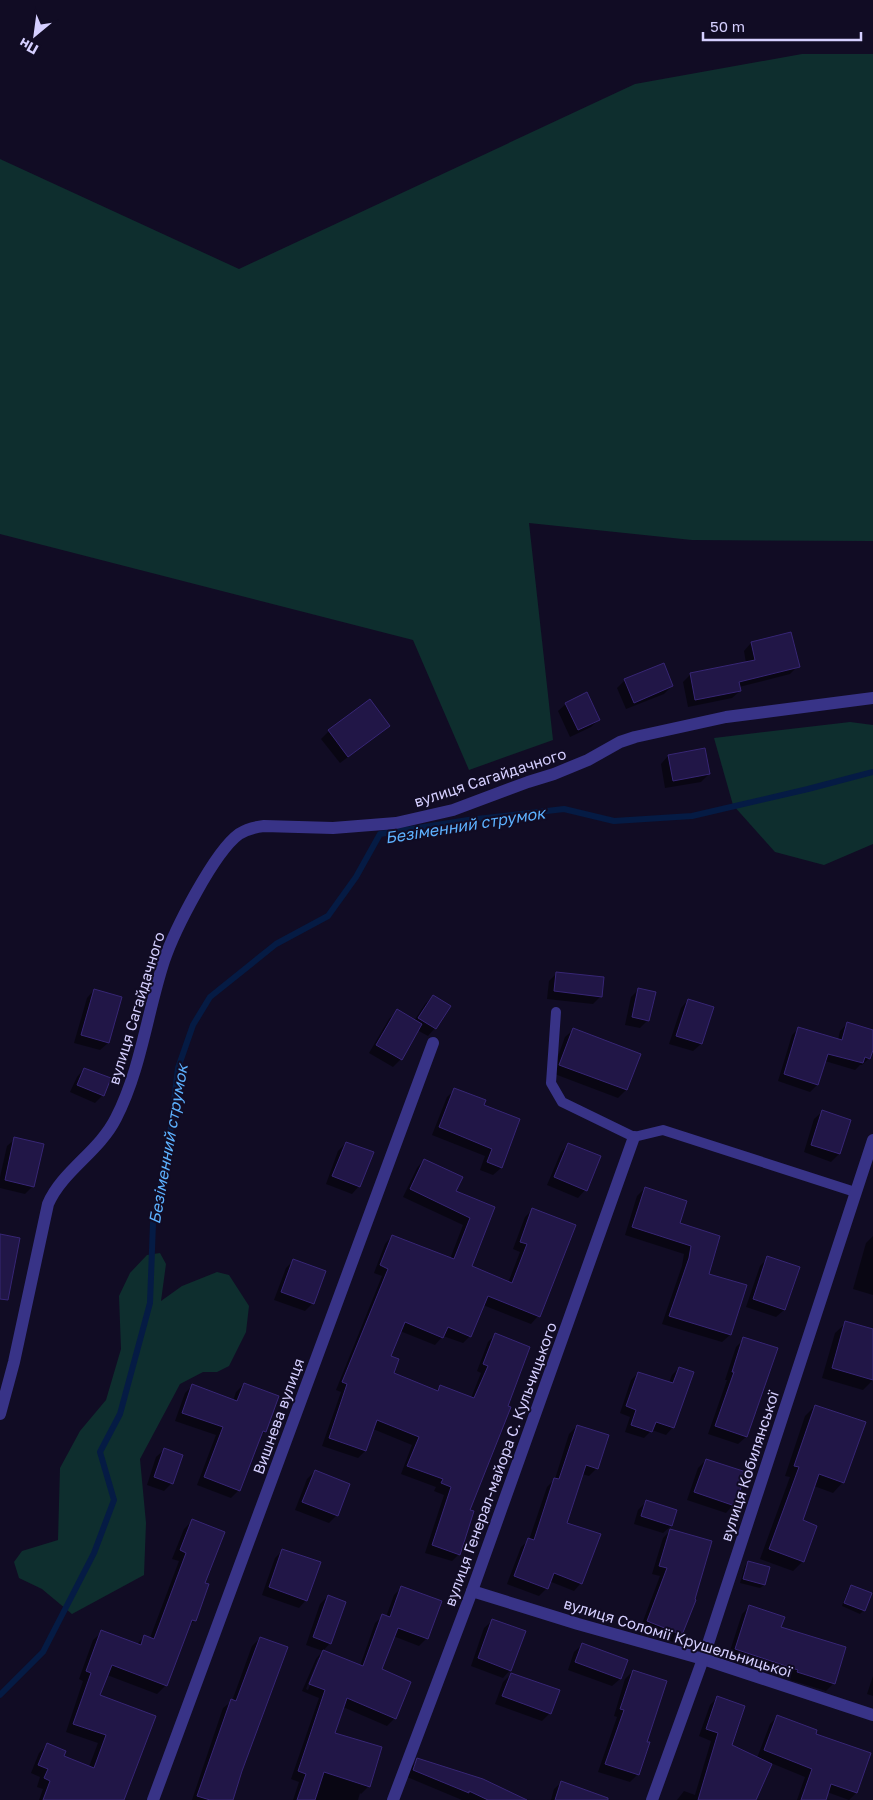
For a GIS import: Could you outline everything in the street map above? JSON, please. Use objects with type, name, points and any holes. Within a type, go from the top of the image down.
[{"type":"street","name":"вулиця Сагайдачного","points":[[0,1414],[14,1362],[48,1204],[54,1191],[100,1143],[117,1116],[137,1062],[157,984],[174,936],[208,873],[234,839],[245,831],[264,826],[363,827],[424,817],[453,810],[576,766],[620,742],[635,737],[726,717],[873,698]]},
{"type":"street","name":"Вишнева вулиця","points":[[153,1800],[433,1043]]},
{"type":"street","name":"вулиця Генерал-майора С. Кульчицького","points":[[393,1800],[472,1591],[634,1137]]},
{"type":"street","name":"вулиця Кобилянської","points":[[652,1800],[702,1659],[873,1140]]},
{"type":"street","name":"вулиця Соломії Крушельницької","points":[[472,1591],[578,1624],[702,1659],[873,1715]]},
{"type":"lane","points":[[556,1012],[551,1083],[562,1102],[634,1137],[663,1130],[855,1192]]},
{"type":"green space","points":[[802,54],[873,54],[873,541],[692,540],[529,523],[553,740],[469,770],[413,640],[0,534],[0,159],[239,269],[635,84]]},
{"type":"green space","points":[[850,722],[873,725],[873,844],[824,865],[775,852],[733,805],[714,738]]},
{"type":"green space","points":[[160,1253],[166,1264],[161,1301],[182,1286],[217,1272],[229,1275],[249,1306],[246,1332],[229,1366],[217,1372],[203,1372],[180,1384],[140,1459],[146,1523],[144,1575],[72,1614],[42,1589],[19,1578],[14,1562],[22,1551],[58,1540],[60,1468],[80,1431],[106,1400],[121,1349],[119,1296],[130,1273],[147,1255]]},
{"type":"building","points":[[791,632],[800,667],[739,682],[741,691],[695,700],[690,673],[755,660],[751,642]]},
{"type":"building","points":[[664,663],[673,686],[634,703],[624,679]]},
{"type":"building","points":[[587,692],[600,720],[578,730],[565,703]]},
{"type":"building","points":[[370,699],[390,726],[348,757],[328,730]]},
{"type":"building","points":[[705,748],[710,774],[673,781],[668,755]]},
{"type":"building","points":[[556,972],[604,977],[602,997],[554,991]]},
{"type":"building","points":[[638,988],[656,992],[649,1021],[632,1017]]},
{"type":"building","points":[[94,989],[122,997],[109,1043],[81,1035]]},
{"type":"building","points":[[433,995],[451,1006],[436,1029],[418,1018]]},
{"type":"building","points":[[688,999],[714,1007],[702,1044],[676,1036]]},
{"type":"building","points":[[397,1009],[422,1024],[402,1060],[376,1045]]},
{"type":"building","points":[[847,1022],[873,1030],[873,1050],[870,1059],[865,1057],[863,1063],[828,1054],[818,1085],[784,1074],[798,1027],[842,1040]]},
{"type":"building","points":[[573,1028],[641,1054],[627,1090],[559,1065]]},
{"type":"building","points":[[84,1068],[111,1078],[104,1096],[77,1085]]},
{"type":"building","points":[[454,1088],[486,1100],[484,1105],[520,1119],[502,1168],[487,1162],[492,1149],[439,1127]]},
{"type":"building","points":[[822,1110],[851,1120],[840,1154],[811,1145]]},
{"type":"building","points":[[14,1137],[44,1144],[34,1187],[5,1180]]},
{"type":"building","points":[[346,1142],[374,1152],[360,1187],[332,1176]]},
{"type":"building","points":[[568,1143],[601,1156],[587,1191],[554,1177]]},
{"type":"building","points":[[424,1159],[463,1177],[456,1191],[495,1207],[472,1266],[512,1283],[527,1244],[520,1242],[532,1208],[576,1225],[540,1317],[488,1296],[471,1337],[448,1327],[443,1338],[405,1322],[391,1356],[399,1359],[394,1373],[438,1391],[440,1385],[474,1398],[488,1366],[483,1364],[495,1333],[530,1347],[508,1406],[511,1407],[470,1510],[474,1511],[460,1555],[432,1545],[451,1487],[441,1483],[443,1479],[407,1466],[419,1437],[377,1420],[366,1451],[329,1438],[347,1384],[342,1382],[388,1269],[380,1265],[392,1235],[454,1259],[470,1218],[410,1189]]},
{"type":"building","points":[[645,1187],[687,1201],[680,1223],[720,1236],[709,1274],[747,1285],[731,1335],[669,1316],[689,1258],[691,1246],[632,1227]]},
{"type":"building","points":[[0,1234],[20,1238],[8,1300],[0,1299]]},
{"type":"building","points":[[767,1256],[800,1267],[785,1310],[753,1299]]},
{"type":"building","points":[[293,1259],[326,1271],[314,1304],[281,1292]]},
{"type":"building","points":[[845,1321],[873,1329],[873,1380],[832,1368]]},
{"type":"building","points":[[743,1337],[778,1348],[747,1437],[715,1426],[734,1372],[732,1372]]},
{"type":"building","points":[[679,1367],[694,1372],[674,1428],[656,1422],[652,1432],[631,1425],[636,1410],[626,1406],[638,1372],[673,1383]]},
{"type":"building","points":[[244,1383],[279,1396],[266,1432],[263,1431],[240,1491],[204,1477],[223,1427],[182,1413],[192,1384],[237,1401]]},
{"type":"building","points":[[815,1405],[866,1422],[844,1483],[819,1474],[803,1520],[817,1526],[804,1562],[769,1549],[799,1467],[794,1466]]},
{"type":"building","points":[[577,1425],[609,1435],[598,1469],[586,1465],[567,1523],[601,1534],[582,1584],[554,1573],[548,1589],[514,1576],[528,1538],[534,1540],[554,1478],[559,1479]]},
{"type":"building","points":[[164,1448],[183,1455],[173,1484],[154,1477]]},
{"type":"building","points":[[706,1459],[746,1472],[735,1506],[694,1492]]},
{"type":"building","points":[[315,1470],[350,1484],[338,1516],[302,1502]]},
{"type":"building","points":[[646,1500],[677,1510],[672,1526],[641,1516]]},
{"type":"building","points":[[192,1519],[225,1532],[205,1583],[209,1584],[196,1621],[192,1620],[167,1686],[112,1665],[100,1695],[156,1716],[124,1800],[43,1800],[50,1781],[44,1778],[48,1769],[38,1765],[47,1743],[66,1751],[64,1756],[94,1768],[106,1735],[73,1724],[91,1673],[86,1671],[101,1630],[141,1645],[144,1635],[154,1639],[186,1553],[180,1550]]},
{"type":"building","points":[[670,1529],[712,1541],[696,1600],[682,1635],[647,1621],[667,1568],[659,1566]]},
{"type":"building","points":[[282,1549],[321,1562],[307,1601],[269,1587]]},
{"type":"building","points":[[748,1561],[770,1567],[765,1585],[743,1579]]},
{"type":"building","points":[[851,1585],[872,1593],[865,1611],[844,1603]]},
{"type":"building","points":[[401,1586],[442,1601],[428,1639],[398,1628],[382,1669],[411,1682],[396,1719],[347,1698],[335,1733],[382,1747],[370,1787],[324,1772],[315,1800],[297,1800],[306,1774],[298,1771],[325,1690],[309,1684],[323,1650],[363,1666],[382,1614],[390,1617]]},
{"type":"building","points":[[328,1595],[346,1602],[331,1644],[313,1637]]},
{"type":"building","points":[[749,1605],[785,1617],[781,1627],[846,1647],[835,1684],[735,1649]]},
{"type":"building","points":[[492,1619],[526,1631],[511,1671],[478,1658]]},
{"type":"building","points":[[260,1637],[288,1647],[233,1800],[210,1800],[197,1796],[231,1699],[236,1701]]},
{"type":"building","points":[[582,1643],[628,1660],[621,1679],[575,1662]]},
{"type":"building","points":[[633,1670],[667,1681],[647,1742],[650,1742],[639,1775],[605,1764],[624,1710],[620,1709]]},
{"type":"building","points":[[511,1673],[560,1690],[551,1714],[502,1696]]},
{"type":"building","points":[[717,1696],[745,1706],[732,1745],[772,1764],[756,1800],[698,1800],[718,1733],[706,1729]]},
{"type":"building","points":[[777,1715],[817,1730],[816,1734],[871,1753],[857,1793],[831,1784],[826,1800],[801,1800],[812,1769],[764,1750]]},
{"type":"building","points":[[417,1758],[483,1779],[527,1800],[488,1800],[469,1791],[469,1793],[413,1770]]},
{"type":"building","points":[[561,1781],[608,1798],[608,1800],[555,1800]]},
{"type":"waterway","name":"Безіменний струмок","points":[[0,1695],[43,1652],[94,1553],[114,1500],[100,1452],[120,1414],[150,1303],[153,1223],[168,1151],[178,1068],[193,1025],[210,997],[276,944],[328,916],[356,877],[380,834],[468,820],[564,809],[614,821],[692,816],[873,772]]}]
